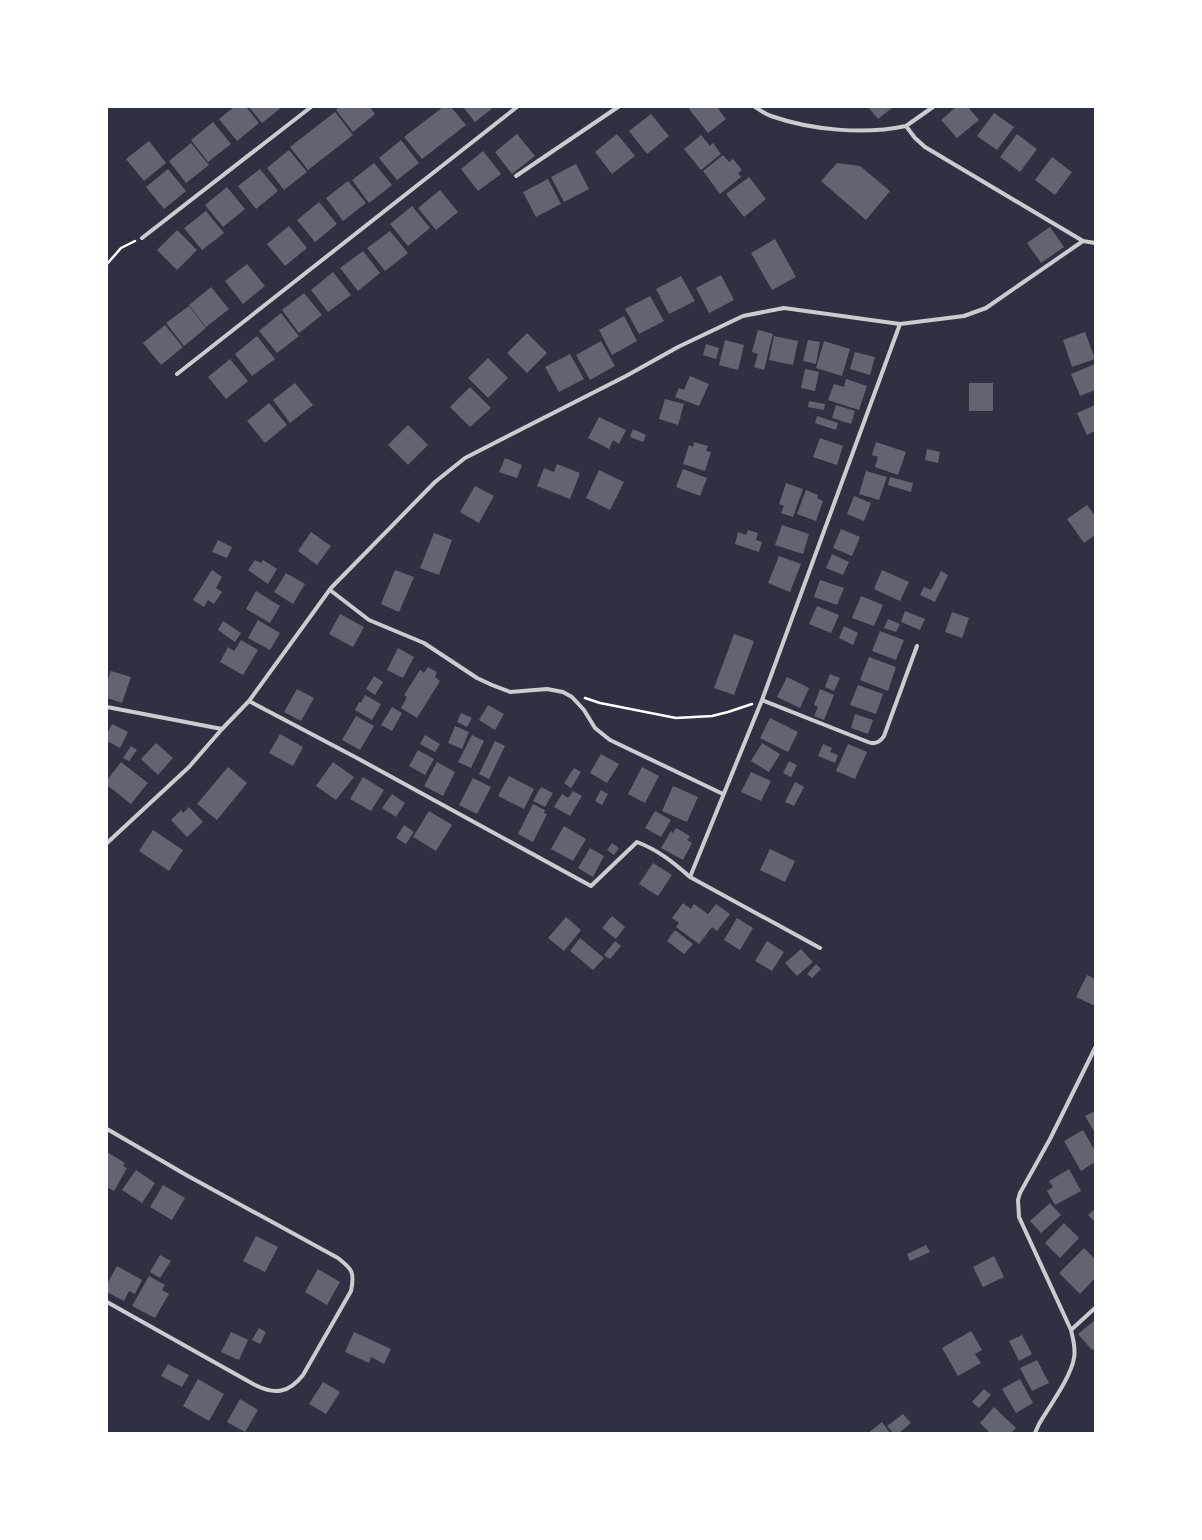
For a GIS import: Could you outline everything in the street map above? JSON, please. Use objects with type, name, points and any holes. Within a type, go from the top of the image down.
[{"type":"street","points":[[142,238],[312,107]]},
{"type":"street","points":[[177,374],[517,107]]},
{"type":"street","points":[[516,176],[618,107]]},
{"type":"street","points":[[755,107],[769,116],[800,124],[834,129],[887,130],[906,126],[933,107]]},
{"type":"street","points":[[906,126],[915,138],[926,147],[1083,241],[1095,243]]},
{"type":"street","points":[[107,844],[188,767],[249,701],[330,590],[435,482],[465,458],[626,376],[678,347],[743,316],[784,308],[900,324],[964,316],[986,308],[1083,241]]},
{"type":"street","points":[[690,877],[762,700],[900,324]]},
{"type":"street","points":[[330,590],[369,620],[424,643],[477,678],[492,685],[510,692],[533,689],[556,690],[572,697],[584,710],[595,728],[610,740],[723,794]]},
{"type":"street","points":[[762,700],[868,742],[876,743],[884,736],[917,646]]},
{"type":"street","points":[[249,701],[357,758],[591,886],[637,842],[653,848],[667,857],[690,877],[820,948]]},
{"type":"street","points":[[107,707],[222,729]]},
{"type":"street","points":[[1035,1433],[1069,1372],[1074,1358],[1075,1346],[1072,1330],[1019,1217],[1018,1200],[1023,1186],[1050,1139],[1095,1048]]},
{"type":"street","points":[[107,1129],[188,1176],[338,1258],[349,1266],[354,1279],[351,1291],[303,1375],[297,1383],[289,1389],[276,1391],[266,1390],[254,1385],[107,1302]]},
{"type":"street","points":[[1072,1330],[1095,1308]]},
{"type":"path","points":[[107,264],[126,244],[142,238]]},
{"type":"path","points":[[572,697],[587,698],[676,718],[712,716],[762,700]]},
{"type":"building","points":[[234,107],[246,107],[259,123],[237,141],[219,119]]},
{"type":"building","points":[[249,107],[282,107],[262,123]]},
{"type":"building","points":[[339,107],[370,107],[375,114],[353,132],[336,110]]},
{"type":"building","points":[[443,107],[451,107],[466,125],[422,159],[404,137]]},
{"type":"building","points":[[463,107],[494,107],[475,122]]},
{"type":"building","points":[[691,107],[717,107],[726,119],[708,133],[689,109]]},
{"type":"building","points":[[868,107],[893,107],[878,119]]},
{"type":"building","points":[[956,107],[968,107],[979,120],[957,138],[941,120]]},
{"type":"building","points":[[335,112],[353,135],[308,170],[290,147]]},
{"type":"building","points":[[994,113],[1014,127],[997,150],[977,136]]},
{"type":"building","points":[[651,114],[669,136],[647,154],[629,131]]},
{"type":"building","points":[[213,122],[231,144],[208,162],[191,140]]},
{"type":"building","points":[[517,134],[535,156],[512,174],[495,152]]},
{"type":"building","points":[[617,134],[635,156],[612,174],[595,152]]},
{"type":"building","points":[[1017,134],[1037,149],[1020,172],[1000,157]]},
{"type":"building","points":[[701,135],[710,146],[713,143],[721,154],[701,170],[684,149]]},
{"type":"building","points":[[401,140],[419,163],[397,180],[379,158]]},
{"type":"building","points":[[149,141],[166,163],[144,181],[126,159]]},
{"type":"building","points":[[191,143],[209,165],[186,183],[169,161]]},
{"type":"building","points":[[289,150],[307,172],[284,190],[267,168]]},
{"type":"building","points":[[483,151],[501,174],[478,191],[461,169]]},
{"type":"building","points":[[723,155],[729,162],[733,159],[742,170],[738,173],[741,177],[720,194],[703,171]]},
{"type":"building","points":[[1052,157],[1072,172],[1055,195],[1035,180]]},
{"type":"building","points":[[374,163],[392,185],[369,203],[352,180]]},
{"type":"building","points":[[837,163],[860,166],[890,191],[866,220],[821,181]]},
{"type":"building","points":[[576,164],[589,189],[564,202],[551,177]]},
{"type":"building","points":[[168,169],[186,191],[164,209],[146,187]]},
{"type":"building","points":[[260,169],[278,191],[256,209],[238,186]]},
{"type":"building","points":[[749,177],[766,199],[744,217],[726,194]]},
{"type":"building","points":[[548,179],[561,204],[536,217],[523,192]]},
{"type":"building","points":[[348,181],[366,203],[343,221],[326,198]]},
{"type":"building","points":[[227,187],[245,209],[223,227],[205,205]]},
{"type":"building","points":[[440,190],[458,212],[436,230],[418,208]]},
{"type":"building","points":[[319,202],[337,224],[315,242],[297,220]]},
{"type":"building","points":[[412,206],[430,228],[408,246],[390,224]]},
{"type":"building","points":[[206,211],[224,233],[202,250],[184,228]]},
{"type":"building","points":[[289,226],[307,248],[285,266],[267,244]]},
{"type":"building","points":[[1050,227],[1064,247],[1041,263],[1027,243]]},
{"type":"building","points":[[177,230],[197,250],[177,270],[157,250]]},
{"type":"building","points":[[390,231],[408,253],[385,271],[367,248]]},
{"type":"building","points":[[775,239],[796,277],[772,290],[751,253]]},
{"type":"building","points":[[363,251],[380,273],[358,291],[340,268]]},
{"type":"building","points":[[247,264],[265,286],[243,304],[225,281]]},
{"type":"building","points":[[333,272],[351,295],[328,312],[311,290]]},
{"type":"building","points":[[721,275],[734,300],[709,313],[696,288]]},
{"type":"building","points":[[681,276],[695,301],[669,314],[656,289]]},
{"type":"building","points":[[211,287],[229,309],[206,327],[189,305]]},
{"type":"building","points":[[304,293],[322,315],[299,333],[282,310]]},
{"type":"building","points":[[650,296],[664,321],[639,334],[625,309]]},
{"type":"building","points":[[189,306],[206,328],[184,346],[166,323]]},
{"type":"building","points":[[281,313],[299,336],[277,353],[259,331]]},
{"type":"building","points":[[624,316],[637,341],[612,355],[599,330]]},
{"type":"building","points":[[165,325],[183,347],[161,365],[143,343]]},
{"type":"building","points":[[758,330],[773,334],[764,370],[754,367],[758,354],[752,352]]},
{"type":"building","points":[[1085,332],[1095,359],[1072,367],[1063,340]]},
{"type":"building","points":[[527,333],[547,353],[527,373],[507,353]]},
{"type":"building","points":[[257,336],[275,359],[252,376],[235,354]]},
{"type":"building","points":[[774,336],[798,341],[793,365],[769,360]]},
{"type":"building","points":[[725,340],[744,345],[738,370],[719,365]]},
{"type":"building","points":[[808,340],[820,342],[816,364],[803,361]]},
{"type":"building","points":[[601,341],[615,366],[590,380],[576,355]]},
{"type":"building","points":[[824,341],[850,349],[842,376],[816,368]]},
{"type":"building","points":[[706,344],[719,348],[716,359],[703,355]]},
{"type":"building","points":[[855,352],[875,357],[870,375],[850,369]]},
{"type":"building","points":[[570,354],[584,379],[559,392],[545,367]]},
{"type":"building","points":[[488,358],[508,378],[488,398],[468,378]]},
{"type":"building","points":[[230,359],[248,381],[226,399],[208,377]]},
{"type":"building","points":[[1095,364],[1095,390],[1080,396],[1071,374]]},
{"type":"building","points":[[805,369],[819,372],[815,391],[801,388]]},
{"type":"building","points":[[690,376],[709,384],[699,406],[675,397],[679,388],[684,390]]},
{"type":"building","points":[[846,379],[867,386],[859,410],[828,400],[834,384],[844,387]]},
{"type":"building","points":[[295,383],[313,405],[290,423],[273,400]]},
{"type":"building","points":[[969,383],[993,383],[993,411],[969,411]]},
{"type":"building","points":[[470,387],[491,408],[470,427],[450,407]]},
{"type":"building","points":[[665,399],[684,404],[678,425],[659,419]]},
{"type":"building","points":[[809,401],[825,404],[824,410],[808,407]]},
{"type":"building","points":[[269,403],[287,425],[265,443],[247,421]]},
{"type":"building","points":[[836,405],[855,411],[851,424],[832,418]]},
{"type":"building","points":[[1095,405],[1095,431],[1087,435],[1077,413]]},
{"type":"building","points":[[817,416],[838,423],[836,430],[815,423]]},
{"type":"building","points":[[599,417],[626,430],[619,444],[613,440],[609,449],[588,438]]},
{"type":"building","points":[[408,425],[428,445],[408,465],[388,445]]},
{"type":"building","points":[[633,429],[646,435],[643,442],[630,437]]},
{"type":"building","points":[[820,438],[843,446],[837,465],[813,457]]},
{"type":"building","points":[[694,442],[708,446],[706,451],[711,452],[705,471],[683,464],[689,445],[693,447]]},
{"type":"building","points":[[876,442],[906,452],[898,475],[875,467],[878,457],[872,455]]},
{"type":"building","points":[[927,449],[940,452],[938,463],[925,460]]},
{"type":"building","points":[[505,458],[522,465],[517,478],[499,472]]},
{"type":"building","points":[[557,464],[580,473],[570,499],[537,486],[544,468],[554,472]]},
{"type":"building","points":[[683,469],[707,478],[700,496],[676,487]]},
{"type":"building","points":[[599,470],[624,482],[610,510],[586,498]]},
{"type":"building","points":[[866,471],[887,477],[879,500],[859,494]]},
{"type":"building","points":[[890,477],[913,483],[911,492],[888,485]]},
{"type":"building","points":[[786,483],[803,489],[793,517],[781,513],[784,506],[779,504]]},
{"type":"building","points":[[475,486],[494,496],[479,523],[460,512]]},
{"type":"building","points":[[806,490],[818,495],[817,498],[823,501],[816,521],[797,514]]},
{"type":"building","points":[[854,496],[871,503],[864,521],[847,514]]},
{"type":"building","points":[[1087,505],[1095,516],[1095,535],[1084,543],[1067,519]]},
{"type":"building","points":[[782,525],[809,534],[803,554],[775,545]]},
{"type":"building","points":[[841,529],[860,537],[852,556],[833,548]]},
{"type":"building","points":[[748,530],[758,533],[756,540],[762,542],[759,552],[735,544],[738,532],[746,535]]},
{"type":"building","points":[[311,532],[331,546],[317,565],[298,551]]},
{"type":"building","points":[[434,533],[452,540],[439,575],[420,568]]},
{"type":"building","points":[[218,540],[232,547],[227,558],[212,552]]},
{"type":"building","points":[[832,554],[849,562],[843,575],[826,568]]},
{"type":"building","points":[[779,556],[801,564],[790,592],[768,583]]},
{"type":"building","points":[[255,560],[261,563],[263,560],[277,569],[268,584],[248,570]]},
{"type":"building","points":[[212,570],[222,577],[216,588],[222,592],[214,604],[208,600],[204,607],[193,600]]},
{"type":"building","points":[[395,570],[414,577],[399,612],[381,604]]},
{"type":"building","points":[[882,570],[909,582],[900,601],[874,589]]},
{"type":"building","points":[[941,571],[948,575],[935,602],[920,595],[924,587],[931,590]]},
{"type":"building","points":[[286,573],[305,584],[293,604],[274,592]]},
{"type":"building","points":[[820,580],[844,588],[837,605],[814,597]]},
{"type":"building","points":[[256,591],[280,606],[270,623],[246,609]]},
{"type":"building","points":[[861,596],[883,605],[874,626],[852,618]]},
{"type":"building","points":[[817,606],[839,615],[831,633],[809,624]]},
{"type":"building","points":[[905,611],[925,619],[920,630],[901,622]]},
{"type":"building","points":[[952,612],[969,618],[962,638],[945,632]]},
{"type":"building","points":[[340,614],[364,627],[353,647],[329,634]]},
{"type":"building","points":[[888,619],[900,624],[896,632],[884,628]]},
{"type":"building","points":[[258,620],[280,633],[270,650],[248,638]]},
{"type":"building","points":[[223,621],[241,633],[235,642],[218,630]]},
{"type":"building","points":[[844,626],[858,633],[853,645],[839,638]]},
{"type":"building","points":[[880,631],[904,640],[896,660],[872,651]]},
{"type":"building","points":[[734,634],[754,641],[734,695],[714,688]]},
{"type":"building","points":[[241,640],[258,650],[243,675],[220,662],[228,647],[234,651]]},
{"type":"building","points":[[398,648],[414,657],[403,678],[387,670]]},
{"type":"building","points":[[869,657],[896,667],[888,691],[860,680]]},
{"type":"building","points":[[428,667],[437,672],[435,677],[440,681],[417,718],[401,708],[407,697],[404,695],[420,670],[424,673]]},
{"type":"building","points":[[111,671],[131,677],[122,703],[107,698],[107,682]]},
{"type":"building","points":[[830,674],[840,678],[834,691],[825,687]]},
{"type":"building","points":[[374,676],[383,682],[375,695],[366,689]]},
{"type":"building","points":[[787,677],[809,688],[800,708],[777,697]]},
{"type":"building","points":[[858,685],[883,694],[876,714],[850,705]]},
{"type":"building","points":[[297,689],[314,698],[301,721],[284,712]]},
{"type":"building","points":[[820,689],[834,695],[824,720],[814,716],[818,707],[814,705]]},
{"type":"building","points":[[365,695],[381,704],[372,720],[355,710]]},
{"type":"building","points":[[488,705],[504,714],[495,730],[479,720]]},
{"type":"building","points":[[392,707],[402,713],[392,731],[381,725]]},
{"type":"building","points":[[461,713],[472,718],[467,727],[457,722]]},
{"type":"building","points":[[855,714],[873,720],[868,734],[851,728]]},
{"type":"building","points":[[356,716],[374,726],[360,750],[342,740]]},
{"type":"building","points":[[770,718],[798,732],[788,752],[760,738]]},
{"type":"building","points":[[112,724],[128,732],[120,748],[107,741],[107,734]]},
{"type":"building","points":[[455,726],[469,732],[462,749],[448,743]]},
{"type":"building","points":[[280,734],[303,747],[293,766],[269,753]]},
{"type":"building","points":[[425,735],[440,744],[435,752],[420,744]]},
{"type":"building","points":[[472,735],[484,741],[471,768],[458,762]]},
{"type":"building","points":[[495,741],[505,746],[489,779],[479,774]]},
{"type":"building","points":[[156,743],[173,758],[158,775],[141,759]]},
{"type":"building","points":[[762,743],[780,754],[769,772],[751,761]]},
{"type":"building","points":[[823,744],[832,748],[830,752],[838,755],[835,763],[818,756]]},
{"type":"building","points":[[848,744],[867,752],[855,779],[836,771]]},
{"type":"building","points":[[131,746],[137,750],[129,761],[123,758]]},
{"type":"building","points":[[418,750],[434,759],[425,775],[409,766]]},
{"type":"building","points":[[601,754],[619,764],[607,783],[590,773]]},
{"type":"building","points":[[789,761],[797,765],[791,777],[783,773]]},
{"type":"building","points":[[121,762],[148,783],[131,804],[107,785],[107,780]]},
{"type":"building","points":[[333,762],[354,777],[336,800],[316,786]]},
{"type":"building","points":[[437,762],[455,772],[443,796],[424,786]]},
{"type":"building","points":[[228,767],[247,783],[217,820],[197,804]]},
{"type":"building","points":[[642,767],[659,776],[645,803],[628,794]]},
{"type":"building","points":[[574,768],[581,772],[571,788],[564,783]]},
{"type":"building","points":[[751,772],[771,781],[761,801],[741,792]]},
{"type":"building","points":[[509,776],[534,789],[524,809],[498,796]]},
{"type":"building","points":[[363,777],[384,790],[371,811],[350,799]]},
{"type":"building","points":[[473,778],[491,787],[477,814],[459,805]]},
{"type":"building","points":[[795,782],[804,787],[794,806],[785,802]]},
{"type":"building","points":[[673,786],[698,797],[687,822],[662,811]]},
{"type":"building","points":[[541,787],[553,793],[545,807],[533,801]]},
{"type":"building","points":[[601,790],[608,794],[602,805],[595,801]]},
{"type":"building","points":[[573,791],[582,796],[570,816],[554,807],[562,794],[568,798]]},
{"type":"building","points":[[392,794],[405,803],[396,817],[382,808]]},
{"type":"building","points":[[533,804],[545,810],[544,813],[547,814],[533,842],[518,834]]},
{"type":"building","points":[[189,807],[203,822],[187,837],[171,820],[181,810],[183,813]]},
{"type":"building","points":[[429,811],[452,825],[436,851],[413,837]]},
{"type":"building","points":[[655,811],[671,820],[661,837],[645,828]]},
{"type":"building","points":[[404,825],[414,832],[406,844],[396,838]]},
{"type":"building","points":[[564,826],[586,839],[573,861],[551,849]]},
{"type":"building","points":[[676,828],[690,836],[687,840],[692,843],[683,860],[661,848],[671,831],[673,833]]},
{"type":"building","points":[[153,830],[183,850],[169,871],[139,851]]},
{"type":"building","points":[[612,843],[619,848],[614,855],[607,850]]},
{"type":"building","points":[[590,848],[604,856],[593,877],[578,868]]},
{"type":"building","points":[[770,849],[795,861],[785,882],[760,870]]},
{"type":"building","points":[[653,863],[672,875],[658,896],[639,884]]},
{"type":"building","points":[[683,903],[691,909],[694,904],[708,914],[716,904],[730,914],[717,931],[712,927],[699,944],[676,927],[679,923],[672,918]]},
{"type":"building","points":[[612,916],[625,927],[616,939],[602,928]]},
{"type":"building","points":[[566,917],[581,930],[564,951],[548,938]]},
{"type":"building","points":[[737,918],[753,928],[740,950],[724,940]]},
{"type":"building","points":[[675,930],[693,944],[684,954],[667,941]]},
{"type":"building","points":[[580,938],[604,958],[593,970],[570,951]]},
{"type":"building","points":[[615,941],[621,946],[610,959],[604,955]]},
{"type":"building","points":[[767,941],[784,952],[772,971],[755,961]]},
{"type":"building","points":[[801,949],[813,962],[797,976],[785,963]]},
{"type":"building","points":[[816,964],[821,969],[812,978],[807,974]]},
{"type":"building","points":[[1087,975],[1095,979],[1095,1006],[1076,997]]},
{"type":"building","points":[[1095,1111],[1095,1133],[1085,1116]]},
{"type":"building","points":[[1083,1130],[1095,1151],[1095,1162],[1081,1171],[1064,1141]]},
{"type":"building","points":[[107,1152],[125,1163],[123,1166],[127,1168],[114,1191],[107,1187]]},
{"type":"building","points":[[1069,1169],[1081,1191],[1055,1205],[1047,1191],[1053,1187],[1049,1181]]},
{"type":"building","points":[[136,1170],[155,1183],[142,1203],[122,1190]]},
{"type":"building","points":[[163,1185],[185,1198],[172,1220],[150,1207]]},
{"type":"building","points":[[1050,1203],[1061,1215],[1041,1233],[1030,1221]]},
{"type":"building","points":[[1095,1209],[1095,1222],[1088,1215]]},
{"type":"building","points":[[1064,1223],[1079,1238],[1060,1258],[1045,1243]]},
{"type":"building","points":[[256,1236],[278,1247],[265,1272],[243,1261]]},
{"type":"building","points":[[926,1245],[930,1252],[910,1261],[907,1254]]},
{"type":"building","points":[[1084,1248],[1095,1259],[1095,1278],[1080,1294],[1059,1273]]},
{"type":"building","points":[[160,1255],[171,1261],[160,1278],[150,1272]]},
{"type":"building","points":[[994,1256],[1004,1277],[983,1287],[973,1267]]},
{"type":"building","points":[[117,1266],[142,1280],[135,1294],[129,1291],[124,1301],[107,1292],[107,1284]]},
{"type":"building","points":[[318,1269],[340,1282],[327,1305],[305,1292]]},
{"type":"building","points":[[149,1276],[165,1285],[162,1290],[169,1294],[155,1318],[132,1306]]},
{"type":"building","points":[[1095,1320],[1095,1348],[1092,1350],[1078,1334]]},
{"type":"building","points":[[259,1328],[266,1332],[260,1344],[252,1340]]},
{"type":"building","points":[[971,1331],[982,1350],[975,1354],[981,1363],[958,1376],[942,1348]]},
{"type":"building","points":[[231,1332],[248,1340],[239,1360],[221,1352]]},
{"type":"building","points":[[354,1332],[391,1349],[384,1364],[371,1357],[369,1363],[345,1352]]},
{"type":"building","points":[[1022,1335],[1032,1354],[1019,1361],[1009,1341]]},
{"type":"building","points":[[1037,1360],[1049,1383],[1032,1391],[1020,1368]]},
{"type":"building","points":[[168,1364],[189,1375],[182,1387],[161,1376]]},
{"type":"building","points":[[198,1379],[224,1394],[209,1421],[183,1406]]},
{"type":"building","points":[[1020,1379],[1033,1403],[1016,1413],[1002,1389]]},
{"type":"building","points":[[323,1382],[340,1392],[326,1414],[309,1404]]},
{"type":"building","points":[[984,1389],[991,1395],[979,1408],[972,1402]]},
{"type":"building","points":[[240,1399],[258,1410],[245,1432],[227,1422]]},
{"type":"building","points":[[994,1407],[1016,1428],[1011,1433],[990,1433],[980,1423]]},
{"type":"building","points":[[903,1414],[911,1423],[899,1433],[893,1433],[887,1426]]},
{"type":"building","points":[[882,1422],[890,1433],[868,1433]]}]
